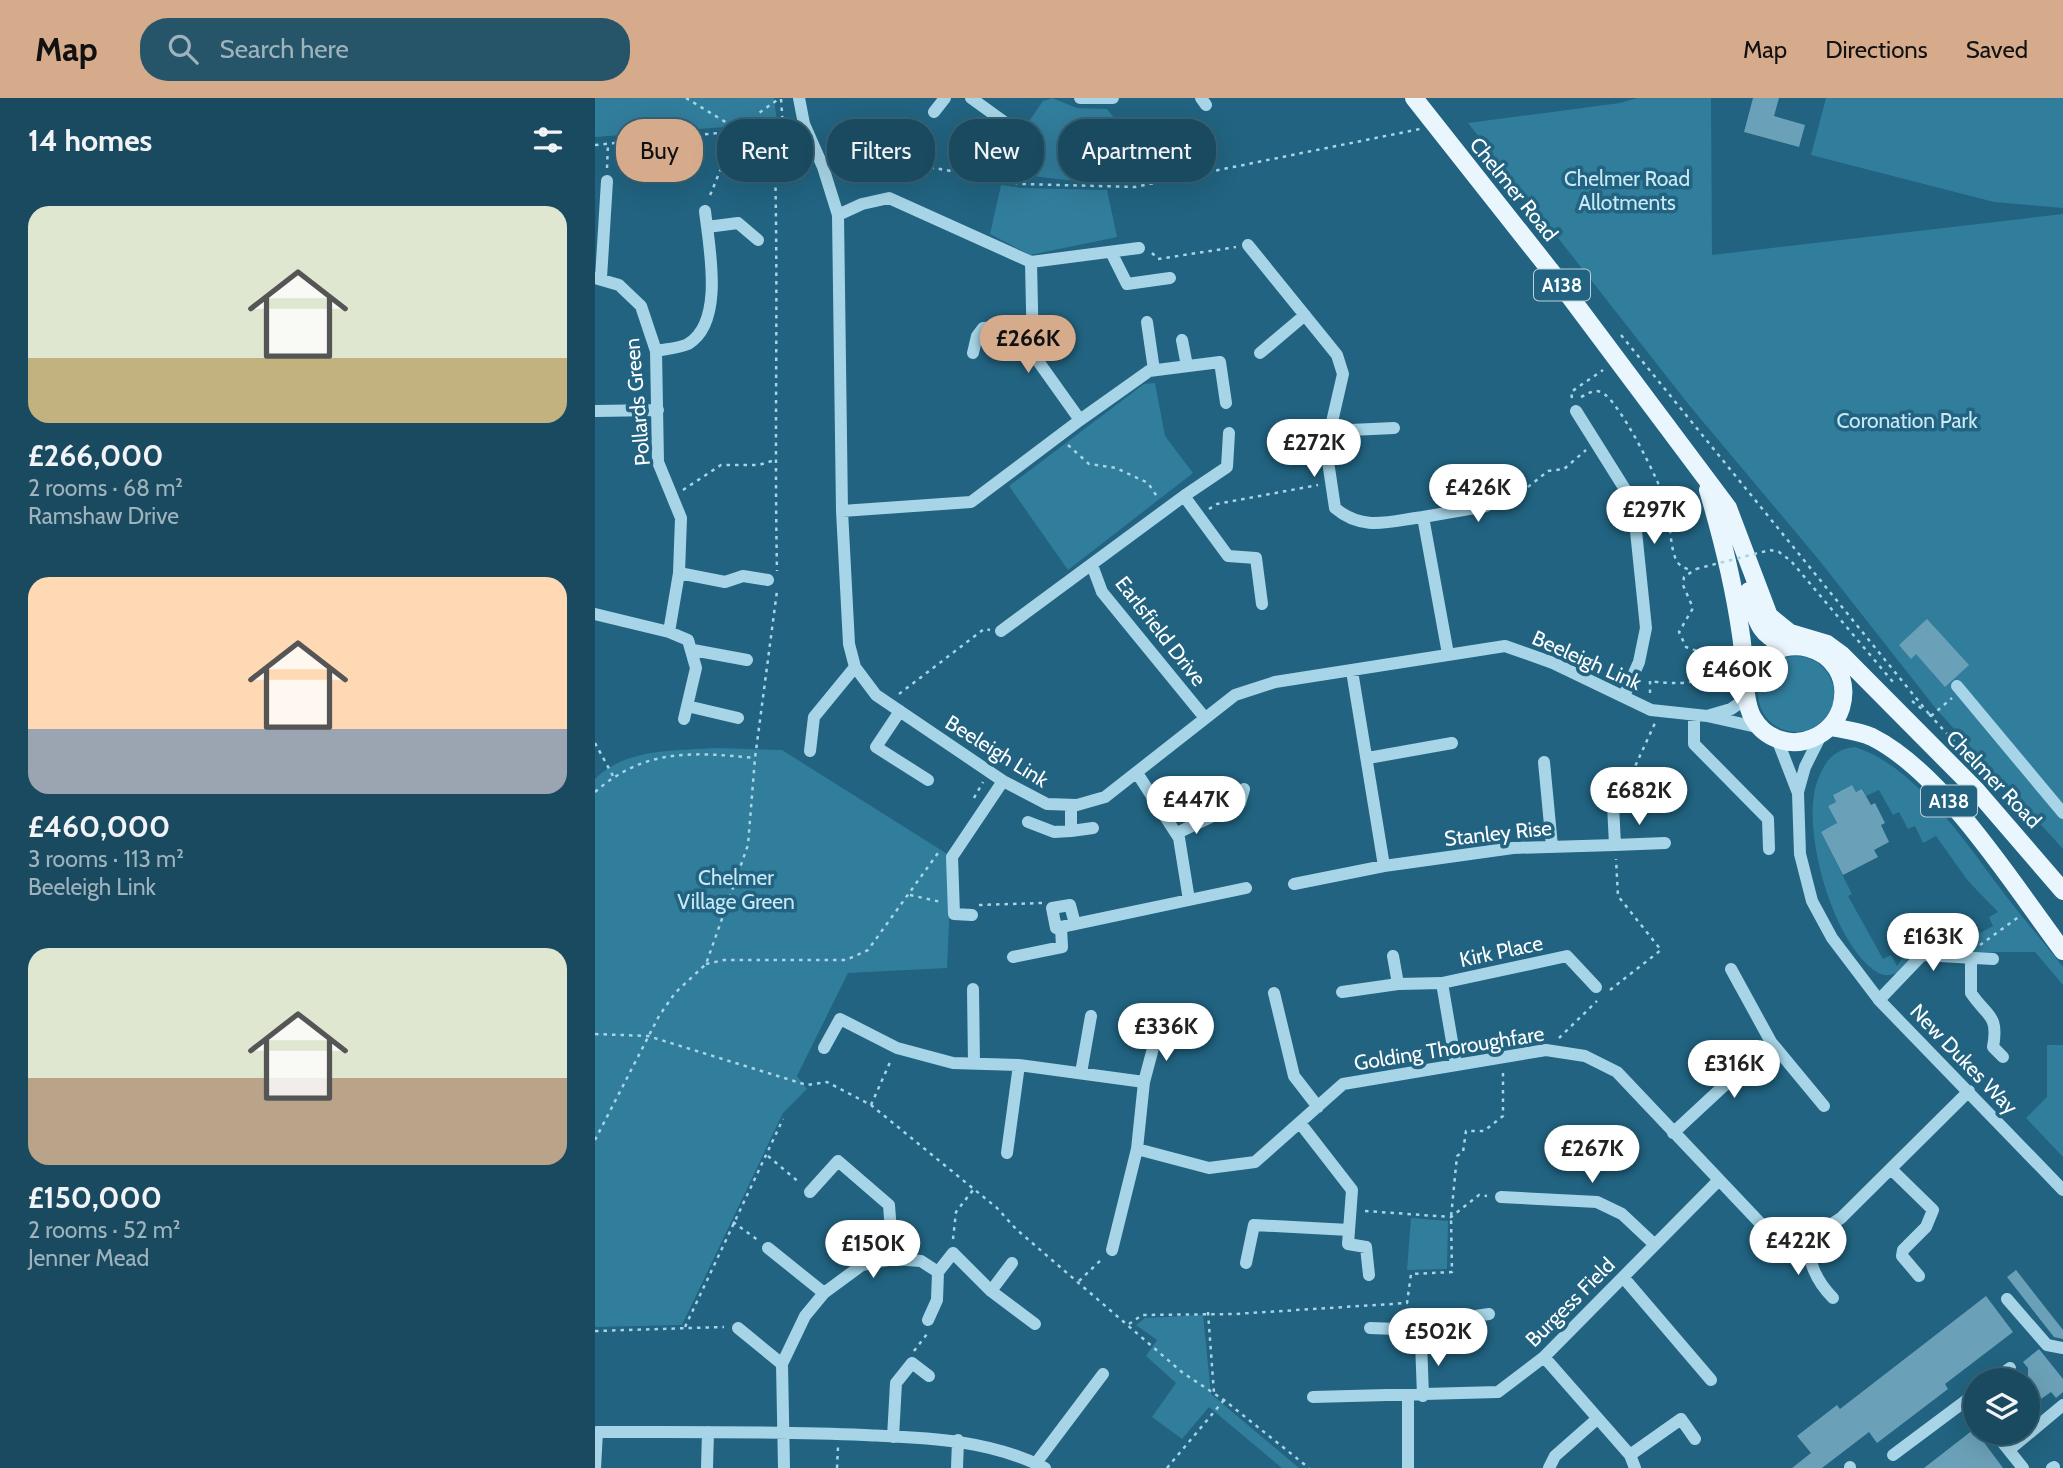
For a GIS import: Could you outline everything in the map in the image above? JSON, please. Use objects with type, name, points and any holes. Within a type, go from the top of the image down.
[{"type":"main road","name":"Chelmer Road","points":[[1414,98],[1434,127],[1632,364],[1704,476],[1728,508],[1769,616],[1778,626],[1827,644],[1842,655],[1976,790],[2063,891]]},
{"type":"main road","name":"Chelmer Road","points":[[1704,476],[1731,577],[1752,717],[1761,728]]},
{"type":"main road","name":"Chelmer Road","points":[[1739,536],[1756,620],[1776,643],[1820,652],[1882,708],[1918,733]]},
{"type":"main road","points":[[1747,692],[1758,662],[1769,653],[1794,645]]},
{"type":"main road","points":[[1826,731],[1843,698],[1843,685],[1830,660]]},
{"type":"main road","points":[[1761,728],[1777,739]]},
{"type":"main road","name":"A138","points":[[1777,739],[1792,742],[1826,731],[1871,736],[1908,762],[1949,800],[2063,951]]},
{"type":"street","name":"Beeleigh Link","points":[[799,98],[803,119]]},
{"type":"street","points":[[934,112],[945,98]]},
{"type":"street","points":[[971,98],[1000,119]]},
{"type":"street","points":[[1080,98],[1113,98]]},
{"type":"street","name":"Beeleigh Link","points":[[813,145],[838,215],[842,511],[849,644],[856,667],[876,695],[1003,781],[1047,804],[1071,805],[1105,797],[1235,695],[1275,682],[1505,646],[1553,663],[1651,710],[1761,728]]},
{"type":"street","points":[[598,278],[607,181]]},
{"type":"street","points":[[838,215],[862,204],[888,198],[1031,262],[1139,248]]},
{"type":"street","points":[[656,351],[687,345],[702,332],[711,308],[711,264],[705,211]]},
{"type":"street","points":[[707,227],[738,223],[758,240]]},
{"type":"street","points":[[1248,245],[1337,355],[1343,374],[1326,448],[1335,508],[1348,520],[1373,524],[1486,506],[1515,487]]},
{"type":"street","points":[[1111,252],[1127,284],[1170,278]]},
{"type":"street","points":[[1031,262],[1033,354],[1080,420]]},
{"type":"street","name":"Pollards Green","points":[[598,278],[619,285],[641,306],[656,351],[658,462],[681,518],[679,573],[669,632]]},
{"type":"street","points":[[1260,353],[1305,315]]},
{"type":"street","points":[[1147,323],[1151,370]]},
{"type":"street","points":[[972,353],[977,336],[983,328],[1031,325]]},
{"type":"street","points":[[1182,340],[1187,366]]},
{"type":"street","points":[[842,511],[971,502],[1151,370],[1220,362],[1226,403]]},
{"type":"street","points":[[595,411],[658,410]]},
{"type":"street","points":[[1576,411],[1633,502],[1646,628],[1639,662],[1624,696]]},
{"type":"street","points":[[1329,431],[1394,429]]},
{"type":"street","name":"Earlsfield Drive","points":[[1001,631],[1227,467],[1229,433]]},
{"type":"street","points":[[1184,496],[1228,556],[1256,558],[1262,604]]},
{"type":"street","points":[[1423,517],[1448,654]]},
{"type":"street","name":"Earlsfield Drive","points":[[1092,565],[1102,592],[1205,718]]},
{"type":"street","points":[[679,573],[725,582],[743,576],[768,580]]},
{"type":"street","points":[[595,614],[669,632],[688,640],[696,668],[686,713],[738,718]]},
{"type":"street","points":[[693,650],[747,660]]},
{"type":"street","points":[[810,751],[814,717],[856,667]]},
{"type":"street","points":[[1352,671],[1384,866]]},
{"type":"street","points":[[1959,688],[2063,813]]},
{"type":"street","name":"Beeleigh Link","points":[[1700,716],[1731,709],[1747,692]]},
{"type":"street","points":[[895,708],[876,747],[928,780]]},
{"type":"street","points":[[1700,716],[1694,744],[1768,819],[1769,849]]},
{"type":"street","name":"New Dukes Way","points":[[1826,731],[1805,767],[1798,793],[1800,854],[1812,901],[1832,938],[1879,1000],[2063,1190]]},
{"type":"street","name":"New Dukes Way","points":[[1777,739],[1798,793]]},
{"type":"street","points":[[1368,758],[1452,743]]},
{"type":"street","points":[[1544,762],[1552,846]]},
{"type":"street","points":[[1137,774],[1177,833],[1189,900]]},
{"type":"street","points":[[972,915],[954,914],[951,857],[1003,781]]},
{"type":"street","points":[[1177,833],[1240,803],[1244,789]]},
{"type":"street","points":[[1071,805],[1072,831]]},
{"type":"street","points":[[1613,805],[1615,845]]},
{"type":"street","points":[[1028,822],[1054,832],[1093,828]]},
{"type":"street","name":"Stanley Rise","points":[[1294,884],[1384,866],[1491,851],[1552,846],[1665,843]]},
{"type":"street","points":[[1075,924],[1070,905],[1052,908],[1056,928],[1061,927],[1246,888]]},
{"type":"street","points":[[1013,957],[1062,947],[1061,927]]},
{"type":"street","points":[[1879,1000],[1922,955],[1993,959]]},
{"type":"street","points":[[1393,956],[1398,984]]},
{"type":"street","name":"Kirk Place","points":[[1342,992],[1398,984],[1442,982],[1567,956],[1598,993]]},
{"type":"street","points":[[1967,958],[1969,988],[1973,997],[1994,1018],[1996,1028],[1993,1047],[2003,1057]]},
{"type":"street","points":[[1731,969],[1771,1042],[1824,1106]]},
{"type":"street","name":"Kirk Place","points":[[1442,982],[1456,1065]]},
{"type":"street","points":[[974,989],[974,1064]]},
{"type":"street","points":[[1274,993],[1294,1076],[1318,1107]]},
{"type":"street","points":[[1081,1073],[1091,1016]]},
{"type":"street","points":[[824,1048],[840,1019],[897,1048],[953,1063],[1019,1065],[1144,1082]]},
{"type":"street","points":[[1112,1250],[1137,1149],[1144,1082],[1160,1022],[1175,1024]]},
{"type":"street","points":[[1673,1133],[1771,1042]]},
{"type":"street","name":"Golding Thoroughfare","points":[[1137,1149],[1209,1168],[1255,1163],[1343,1084],[1546,1049],[1585,1056],[1609,1067],[1761,1224],[1778,1232],[1806,1236]]},
{"type":"street","points":[[1007,1153],[1019,1065]]},
{"type":"street","points":[[1833,1298],[1821,1285],[1809,1260],[1806,1236],[1824,1230],[1841,1218],[1969,1091]]},
{"type":"street","points":[[1300,1123],[1352,1190],[1348,1244],[1366,1247],[1369,1275]]},
{"type":"street","points":[[810,1192],[838,1161],[889,1205],[894,1259]]},
{"type":"street","points":[[1891,1169],[1933,1210],[1926,1227],[1903,1250],[1902,1256],[1919,1276]]},
{"type":"street","name":"Burgess Field","points":[[1313,1397],[1498,1392],[1544,1357],[1718,1181]]},
{"type":"street","points":[[1501,1197],[1597,1202],[1622,1214],[1655,1245]]},
{"type":"street","points":[[1246,1263],[1254,1226],[1349,1230]]},
{"type":"street","points":[[768,1248],[824,1293]]},
{"type":"street","points":[[928,1320],[937,1300],[938,1272],[953,1253],[991,1291],[1035,1324]]},
{"type":"street","points":[[784,1468],[786,1432],[782,1364],[805,1316],[824,1293],[862,1265],[894,1259],[921,1261],[938,1272]]},
{"type":"street","points":[[991,1291],[1012,1263]]},
{"type":"street","points":[[1623,1277],[1711,1380]]},
{"type":"street","points":[[2007,1299],[2047,1345],[2063,1348]]},
{"type":"street","points":[[1421,1340],[1444,1323],[1459,1317],[1489,1314]]},
{"type":"street","points":[[738,1328],[782,1364]]},
{"type":"street","points":[[1370,1328],[1397,1329],[1421,1340]]},
{"type":"street","points":[[1421,1340],[1423,1396]]},
{"type":"street","points":[[1544,1357],[1630,1455],[1635,1468]]},
{"type":"street","points":[[893,1437],[896,1383],[912,1363],[929,1376]]},
{"type":"street","points":[[595,1468],[597,1432],[786,1432],[958,1440],[1015,1452],[1041,1466],[1103,1374]]},
{"type":"street","points":[[1408,1396],[1408,1468]]},
{"type":"street","points":[[2008,1450],[2063,1405]]},
{"type":"street","points":[[1893,1455],[1963,1407]]},
{"type":"street","points":[[1549,1468],[1555,1456],[1597,1419]]},
{"type":"street","points":[[1630,1455],[1681,1419],[1695,1439]]},
{"type":"street","points":[[707,1468],[708,1432]]},
{"type":"street","points":[[957,1468],[958,1440]]},
{"type":"street","points":[[2004,1445],[2022,1468]]},
{"type":"path","points":[[686,98],[719,119]]},
{"type":"path","points":[[758,119],[759,113],[780,98],[782,119]]},
{"type":"path","points":[[813,145],[1022,184],[1135,187],[1434,127]]},
{"type":"path","points":[[595,145],[717,132]]},
{"type":"path","points":[[607,181],[608,144]]},
{"type":"path","points":[[705,211],[717,181]]},
{"type":"path","points":[[1139,248],[1149,251],[1159,260],[1248,245]]},
{"type":"path","points":[[1613,326],[1632,364],[1930,715],[1959,688]]},
{"type":"path","points":[[1632,364],[1621,374],[1608,366],[1571,392],[1570,396],[1573,402],[1595,391],[1613,402],[1656,477],[1666,505],[1675,557],[1679,565],[1690,570],[1770,550],[1779,552],[1791,561],[1894,682]]},
{"type":"path","points":[[1056,438],[1089,464],[1116,468],[1148,483],[1165,510]]},
{"type":"path","points":[[1515,487],[1527,488],[1548,471],[1565,469],[1595,442]]},
{"type":"path","points":[[674,501],[686,488],[721,465],[759,465],[775,460]]},
{"type":"path","points":[[1198,516],[1217,504],[1331,482]]},
{"type":"path","points":[[1650,702],[1650,681],[1698,682],[1707,671],[1709,662],[1706,654],[1686,647],[1679,632],[1693,608],[1683,585],[1690,570]]},
{"type":"path","points":[[895,708],[904,688],[984,629],[1001,631]]},
{"type":"path","points":[[1613,805],[1628,792],[1633,771],[1656,726],[1653,718]]},
{"type":"path","points":[[595,743],[613,776]]},
{"type":"path","points":[[595,792],[613,776],[652,758],[716,754],[755,758]]},
{"type":"path","points":[[969,806],[989,772]]},
{"type":"path","points":[[1610,991],[1661,950],[1618,896],[1615,845]]},
{"type":"path","points":[[706,964],[724,960],[846,960],[868,950],[941,849]]},
{"type":"path","points":[[910,895],[954,904],[1015,905],[1039,901],[1052,908]]},
{"type":"path","points":[[1967,958],[2031,909]]},
{"type":"path","points":[[1546,1049],[1598,993]]},
{"type":"path","points":[[595,1034],[648,1036],[807,1085],[827,1082],[871,1105],[1183,1373],[1224,1400],[1310,1468]]},
{"type":"path","points":[[871,1105],[897,1048]]},
{"type":"path","points":[[1129,1324],[1142,1315],[1208,1311],[1235,1314],[1407,1303],[1411,1274],[1452,1272],[1451,1217],[1457,1156],[1463,1152],[1466,1131],[1484,1131],[1503,1116],[1503,1057]]},
{"type":"path","points":[[685,1327],[733,1222],[768,1156],[783,1119]]},
{"type":"path","points":[[768,1156],[810,1192]]},
{"type":"path","points":[[953,1253],[956,1212],[973,1190]]},
{"type":"path","points":[[1350,1210],[1451,1217],[1479,1195],[1501,1197]]},
{"type":"path","points":[[733,1222],[768,1248]]},
{"type":"path","points":[[1079,1281],[1112,1250]]},
{"type":"path","points":[[1208,1311],[1214,1393]]},
{"type":"path","points":[[912,1363],[910,1355],[931,1329],[928,1320]]},
{"type":"path","points":[[595,1331],[685,1327],[738,1328]]},
{"type":"path","points":[[1167,1468],[1224,1400]]},
{"type":"path","points":[[837,1468],[839,1434]]},
{"type":"green space","points":[[595,98],[774,98],[777,119],[717,119],[717,128],[703,129],[703,119],[616,119],[616,135],[595,137]]},
{"type":"green space","points":[[1052,98],[1077,108],[1107,109],[1115,119],[1058,119],[1058,179],[1044,177],[1044,119],[1031,119],[1043,101]]},
{"type":"green space","name":"Coronation Park","points":[[1637,98],[1711,98],[1712,255],[2063,214],[2063,849],[1937,710],[1819,560],[1689,405],[1468,123],[1620,103]]},
{"type":"green space","points":[[1826,98],[2063,98],[2063,208],[1994,202],[1811,155]]},
{"type":"green space","points":[[1001,185],[1107,190],[1117,237],[1030,255],[990,234]]},
{"type":"green space","points":[[1155,383],[1165,436],[1193,473],[1068,570],[1009,486],[1144,384]]},
{"type":"green space","points":[[1796,656],[1810,659],[1823,667],[1831,680],[1834,694],[1831,708],[1823,721],[1810,729],[1796,732],[1782,729],[1769,721],[1761,708],[1758,694],[1761,680],[1769,667],[1782,659]]},
{"type":"green space","points":[[1855,747],[1878,757],[1900,772],[1941,812],[2063,967],[2063,985],[2035,952],[1932,952],[1926,936],[1973,937],[1993,926],[1989,917],[1998,912],[1968,881],[1936,836],[1923,843],[1915,826],[1908,829],[1899,812],[1893,815],[1879,790],[1866,796],[1863,789],[1856,792],[1852,785],[1833,795],[1836,802],[1828,806],[1837,824],[1821,832],[1852,894],[1848,896],[1883,959],[1891,955],[1897,966],[1906,953],[1905,945],[1914,941],[1908,962],[1891,975],[1877,972],[1861,958],[1847,938],[1835,913],[1825,886],[1813,830],[1816,785],[1822,770],[1834,754]]},
{"type":"green space","name":"Chelmer Village Green","points":[[715,748],[782,750],[952,857],[947,968],[848,973],[797,1076],[807,1089],[783,1113],[682,1325],[595,1327],[595,779],[607,769],[636,756]]},
{"type":"green space","points":[[2047,1045],[2063,1045],[2063,1157],[2026,1118],[2047,1097]]},
{"type":"green space","points":[[1411,1218],[1448,1221],[1447,1269],[1407,1270]]},
{"type":"green space","points":[[1203,1315],[1211,1394],[1299,1468],[1282,1468],[1209,1407],[1182,1439],[1152,1417],[1176,1383],[1146,1356],[1157,1340],[1136,1325],[1145,1318]]},
{"type":"building","points":[[1753,98],[1779,98],[1774,116],[1805,125],[1799,147],[1744,132]]},
{"type":"building","points":[[1927,619],[1969,665],[1945,687],[1916,654],[1911,659],[1899,645]]},
{"type":"building","points":[[1852,785],[1856,792],[1862,789],[1871,805],[1875,803],[1885,823],[1881,825],[1889,842],[1874,850],[1878,857],[1843,875],[1821,832],[1837,823],[1828,806],[1836,802],[1833,795]]},
{"type":"building","points":[[2016,1270],[2063,1330],[2063,1339],[2054,1337],[2007,1277]]},
{"type":"building","points":[[1986,1296],[2013,1332],[1963,1368],[1945,1384],[1948,1389],[1877,1443],[1869,1432],[1822,1468],[1792,1468],[1811,1453],[1797,1436],[1837,1405],[1840,1409]]},
{"type":"building","points":[[2039,1349],[2063,1379],[2063,1392],[2056,1398],[2051,1392],[2040,1400],[2040,1368],[2028,1368],[2023,1362]]},
{"type":"building","points":[[1963,1438],[1963,1445],[1986,1445],[2003,1468],[1924,1468]]},
{"type":"park label","name":"Chelmer Road Allotments","points":[[1627,190]]}]
